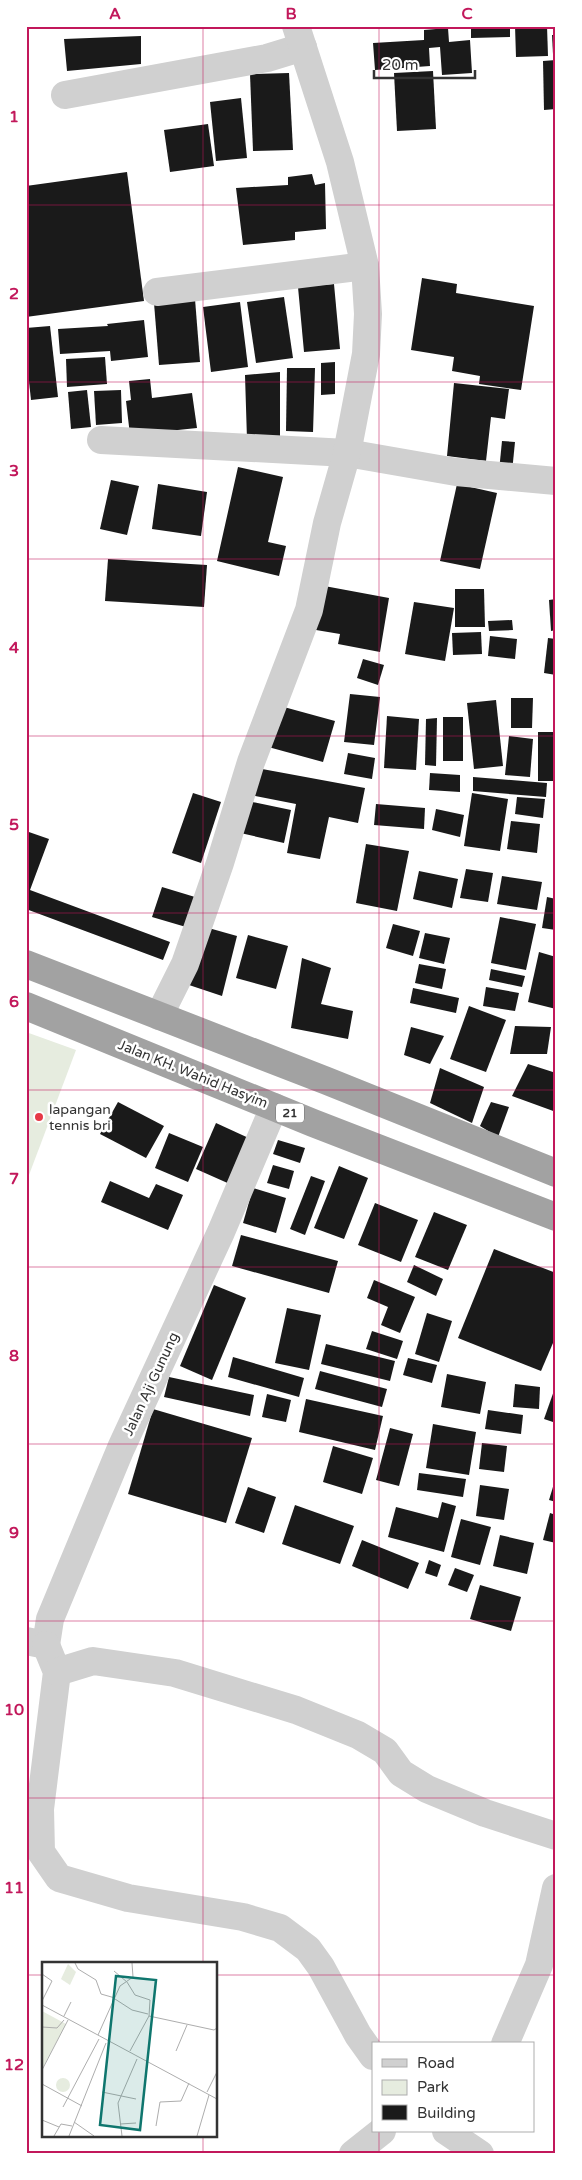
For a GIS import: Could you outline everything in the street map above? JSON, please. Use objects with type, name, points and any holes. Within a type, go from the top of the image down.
[{"type":"highway","points":[[26,964],[327,1081],[556,1173]]},
{"type":"highway","name":"Jalan KH. Wahid Hasyim","points":[[26,1006],[274,1107],[556,1217]]},
{"type":"street","points":[[66,96],[267,58],[300,37],[340,162],[364,266],[368,314],[366,354],[346,453],[308,610],[251,762],[220,864],[185,964],[159,1016]]},
{"type":"street","points":[[157,292],[364,266]]},
{"type":"street","points":[[101,440],[346,453],[456,472],[556,481]]},
{"type":"street","name":"Jalan Aji Gunung","points":[[36,1643],[50,1619],[121,1448],[221,1232],[274,1107]]},
{"type":"street","points":[[36,1643],[57,1672],[40,1809],[41,1852],[59,1878],[128,1898],[243,1917],[280,1928],[308,1949],[321,1967],[358,2034],[372,2055]]},
{"type":"street","points":[[57,1672],[93,1661],[174,1673],[296,1710],[358,1734],[385,1751],[401,1773],[427,1789],[486,1813],[556,1836]]},
{"type":"street","points":[[506,2042],[539,1965],[556,1888]]},
{"type":"street","points":[[352,2154],[381,2132]]},
{"type":"street","points":[[447,2132],[480,2154]]},
{"type":"green space","name":"lapangan tennis bri","points":[[26,1032],[76,1050],[26,1183]]},
{"type":"building","points":[[471,26],[510,26],[510,37],[471,38]]},
{"type":"building","points":[[515,26],[547,26],[548,56],[516,57]]},
{"type":"building","points":[[448,28],[449,42],[470,40],[472,73],[442,75],[440,47],[429,48],[430,66],[375,70],[373,43],[424,40],[424,30]]},
{"type":"building","points":[[552,35],[556,35],[556,54],[553,54]]},
{"type":"building","points":[[141,36],[141,64],[67,71],[64,39]]},
{"type":"building","points":[[556,60],[556,109],[544,110],[543,61]]},
{"type":"building","points":[[433,71],[436,129],[397,131],[394,73]]},
{"type":"building","points":[[289,73],[293,150],[253,151],[250,74]]},
{"type":"building","points":[[241,98],[247,158],[216,161],[210,102]]},
{"type":"building","points":[[208,124],[214,166],[170,172],[164,130]]},
{"type":"building","points":[[127,172],[144,301],[26,317],[26,186]]},
{"type":"building","points":[[312,174],[315,185],[325,183],[326,229],[295,232],[295,240],[243,245],[236,188],[288,185],[288,177]]},
{"type":"building","points":[[422,278],[457,284],[456,293],[534,306],[521,390],[479,384],[480,376],[452,371],[454,357],[411,350]]},
{"type":"building","points":[[334,284],[340,349],[304,352],[298,287]]},
{"type":"building","points":[[284,297],[293,358],[256,363],[247,302]]},
{"type":"building","points":[[195,299],[200,362],[159,365],[154,303]]},
{"type":"building","points":[[240,302],[248,367],[211,372],[203,307]]},
{"type":"building","points":[[144,320],[148,357],[111,361],[110,351],[60,354],[58,329],[108,326],[107,324]]},
{"type":"building","points":[[50,326],[58,397],[31,400],[26,354],[26,328]]},
{"type":"building","points":[[105,357],[107,384],[67,387],[66,359]]},
{"type":"building","points":[[335,362],[335,394],[321,395],[321,363]]},
{"type":"building","points":[[287,368],[315,368],[313,432],[286,431]]},
{"type":"building","points":[[280,372],[280,439],[247,440],[245,375]]},
{"type":"building","points":[[150,379],[152,398],[192,393],[197,428],[130,435],[126,401],[131,400],[129,381]]},
{"type":"building","points":[[454,383],[509,389],[505,419],[491,417],[486,461],[447,456]]},
{"type":"building","points":[[87,390],[91,427],[71,429],[68,392]]},
{"type":"building","points":[[121,390],[122,423],[96,425],[94,391]]},
{"type":"building","points":[[502,441],[515,442],[512,472],[499,471]]},
{"type":"building","points":[[238,467],[283,477],[268,542],[286,546],[279,576],[217,561]]},
{"type":"building","points":[[111,480],[139,486],[127,535],[100,529]]},
{"type":"building","points":[[158,484],[207,492],[201,536],[152,529]]},
{"type":"building","points":[[457,484],[497,493],[480,569],[440,561]]},
{"type":"building","points":[[108,559],[207,565],[204,607],[105,601]]},
{"type":"building","points":[[319,585],[389,598],[380,652],[338,644],[340,634],[310,629]]},
{"type":"building","points":[[455,589],[484,589],[485,627],[455,627]]},
{"type":"building","points":[[556,599],[556,630],[551,631],[549,600]]},
{"type":"building","points":[[414,602],[454,608],[445,661],[405,654]]},
{"type":"building","points":[[512,620],[513,630],[489,631],[488,621]]},
{"type":"building","points":[[481,632],[482,654],[453,655],[452,633]]},
{"type":"building","points":[[490,636],[517,639],[515,659],[488,656]]},
{"type":"building","points":[[548,638],[556,639],[556,675],[544,673]]},
{"type":"building","points":[[363,659],[384,665],[378,685],[357,678]]},
{"type":"building","points":[[350,694],[380,697],[374,745],[344,742]]},
{"type":"building","points":[[511,698],[533,698],[532,728],[511,728]]},
{"type":"building","points":[[496,700],[503,766],[474,769],[467,703]]},
{"type":"building","points":[[273,704],[335,721],[323,762],[261,745]]},
{"type":"building","points":[[387,716],[419,719],[416,770],[384,768]]},
{"type":"building","points":[[443,717],[463,717],[463,761],[443,761]]},
{"type":"building","points":[[437,718],[436,766],[425,765],[426,719]]},
{"type":"building","points":[[538,732],[556,732],[556,781],[538,781]]},
{"type":"building","points":[[509,736],[533,739],[530,777],[505,775]]},
{"type":"building","points":[[348,753],[375,758],[372,779],[344,774]]},
{"type":"building","points":[[251,767],[365,788],[358,823],[329,817],[320,859],[287,853],[296,804],[245,794]]},
{"type":"building","points":[[430,773],[460,775],[460,792],[429,790]]},
{"type":"building","points":[[473,777],[547,783],[546,797],[473,791]]},
{"type":"building","points":[[193,793],[221,802],[201,863],[172,853]]},
{"type":"building","points":[[472,793],[508,799],[500,851],[464,846]]},
{"type":"building","points":[[517,797],[545,799],[543,818],[515,814]]},
{"type":"building","points":[[243,800],[291,810],[284,843],[236,832]]},
{"type":"building","points":[[376,804],[425,808],[424,829],[374,825]]},
{"type":"building","points":[[436,809],[464,815],[460,837],[432,830]]},
{"type":"building","points":[[511,821],[540,824],[537,853],[507,849]]},
{"type":"building","points":[[26,831],[49,839],[30,890],[170,942],[163,960],[26,909]]},
{"type":"building","points":[[366,844],[409,851],[397,911],[356,903]]},
{"type":"building","points":[[466,869],[493,873],[488,902],[460,898]]},
{"type":"building","points":[[419,871],[458,879],[452,908],[413,899]]},
{"type":"building","points":[[502,876],[542,882],[537,910],[497,904]]},
{"type":"building","points":[[162,887],[195,897],[186,927],[152,917]]},
{"type":"building","points":[[547,897],[556,899],[556,930],[542,928]]},
{"type":"building","points":[[500,917],[536,924],[526,970],[491,963]]},
{"type":"building","points":[[393,924],[420,931],[413,956],[386,948]]},
{"type":"building","points":[[205,927],[237,936],[222,996],[186,984]]},
{"type":"building","points":[[425,933],[450,938],[444,964],[419,958]]},
{"type":"building","points":[[248,935],[288,946],[276,989],[236,978]]},
{"type":"building","points":[[539,952],[556,957],[556,1009],[528,1002]]},
{"type":"building","points":[[302,958],[331,968],[321,1004],[353,1011],[348,1039],[291,1028]]},
{"type":"building","points":[[419,964],[446,969],[442,989],[415,983]]},
{"type":"building","points":[[491,969],[525,976],[522,987],[489,980]]},
{"type":"building","points":[[486,987],[519,993],[515,1011],[483,1006]]},
{"type":"building","points":[[413,988],[459,998],[456,1013],[410,1003]]},
{"type":"building","points":[[469,1006],[506,1020],[486,1072],[450,1059]]},
{"type":"building","points":[[515,1026],[551,1027],[547,1054],[510,1054]]},
{"type":"building","points":[[411,1027],[444,1036],[430,1064],[404,1055]]},
{"type":"building","points":[[528,1064],[556,1073],[556,1112],[512,1096]]},
{"type":"building","points":[[440,1068],[484,1087],[472,1123],[430,1103]]},
{"type":"building","points":[[118,1102],[164,1126],[146,1158],[100,1134]]},
{"type":"building","points":[[491,1102],[509,1107],[498,1137],[480,1126]]},
{"type":"building","points":[[216,1123],[253,1140],[232,1185],[196,1169]]},
{"type":"building","points":[[169,1133],[203,1147],[188,1182],[155,1168]]},
{"type":"building","points":[[278,1140],[305,1148],[300,1163],[273,1154]]},
{"type":"building","points":[[273,1165],[294,1171],[289,1189],[267,1183]]},
{"type":"building","points":[[339,1166],[368,1178],[344,1239],[314,1228]]},
{"type":"building","points":[[311,1176],[325,1181],[305,1235],[290,1229]]},
{"type":"building","points":[[110,1181],[149,1198],[156,1184],[183,1195],[168,1230],[101,1202]]},
{"type":"building","points":[[253,1188],[286,1198],[276,1233],[243,1223]]},
{"type":"building","points":[[375,1203],[418,1220],[401,1262],[358,1245]]},
{"type":"building","points":[[434,1212],[467,1225],[448,1270],[415,1257]]},
{"type":"building","points":[[241,1235],[338,1261],[329,1293],[232,1266]]},
{"type":"building","points":[[494,1249],[556,1273],[556,1336],[541,1371],[458,1338]]},
{"type":"building","points":[[414,1265],[443,1279],[436,1296],[407,1282]]},
{"type":"building","points":[[374,1280],[415,1297],[400,1333],[381,1325],[388,1307],[367,1298]]},
{"type":"building","points":[[214,1285],[246,1298],[212,1380],[180,1366]]},
{"type":"building","points":[[287,1308],[321,1315],[309,1370],[275,1363]]},
{"type":"building","points":[[427,1313],[452,1321],[439,1362],[415,1354]]},
{"type":"building","points":[[372,1331],[403,1341],[397,1359],[366,1349]]},
{"type":"building","points":[[326,1344],[395,1361],[390,1381],[321,1364]]},
{"type":"building","points":[[233,1357],[304,1378],[299,1397],[228,1377]]},
{"type":"building","points":[[408,1358],[437,1365],[432,1383],[403,1375]]},
{"type":"building","points":[[320,1371],[387,1389],[382,1407],[315,1389]]},
{"type":"building","points":[[447,1374],[486,1382],[480,1414],[441,1407]]},
{"type":"building","points":[[169,1377],[254,1395],[250,1416],[164,1397]]},
{"type":"building","points":[[515,1384],[540,1387],[539,1409],[513,1407]]},
{"type":"building","points":[[556,1385],[556,1423],[544,1419]]},
{"type":"building","points":[[267,1394],[291,1400],[286,1422],[262,1417]]},
{"type":"building","points":[[306,1399],[383,1416],[375,1450],[299,1432]]},
{"type":"building","points":[[153,1409],[252,1438],[226,1523],[128,1494]]},
{"type":"building","points":[[488,1410],[523,1415],[521,1434],[485,1429]]},
{"type":"building","points":[[433,1424],[476,1432],[469,1475],[426,1468]]},
{"type":"building","points":[[390,1428],[413,1434],[399,1486],[376,1480]]},
{"type":"building","points":[[482,1443],[507,1446],[504,1472],[479,1469]]},
{"type":"building","points":[[333,1446],[373,1458],[362,1494],[323,1482]]},
{"type":"building","points":[[419,1473],[466,1479],[463,1497],[417,1490]]},
{"type":"building","points":[[556,1477],[556,1502],[549,1500]]},
{"type":"building","points":[[480,1485],[509,1489],[504,1520],[476,1516]]},
{"type":"building","points":[[248,1487],[276,1497],[264,1533],[235,1523]]},
{"type":"building","points":[[442,1502],[456,1506],[444,1552],[388,1537],[396,1507],[438,1518]]},
{"type":"building","points":[[295,1505],[354,1526],[340,1564],[282,1544]]},
{"type":"building","points":[[550,1513],[556,1515],[556,1543],[543,1540]]},
{"type":"building","points":[[461,1519],[491,1527],[480,1565],[451,1557]]},
{"type":"building","points":[[500,1535],[534,1543],[527,1574],[493,1566]]},
{"type":"building","points":[[362,1540],[419,1563],[408,1589],[352,1566]]},
{"type":"building","points":[[429,1560],[441,1565],[437,1577],[425,1573]]},
{"type":"building","points":[[455,1568],[474,1575],[467,1592],[448,1585]]},
{"type":"building","points":[[480,1585],[521,1597],[511,1631],[470,1619]]},
{"type":"place","name":"lapangan tennis bri","points":[[39,1117]]}]
